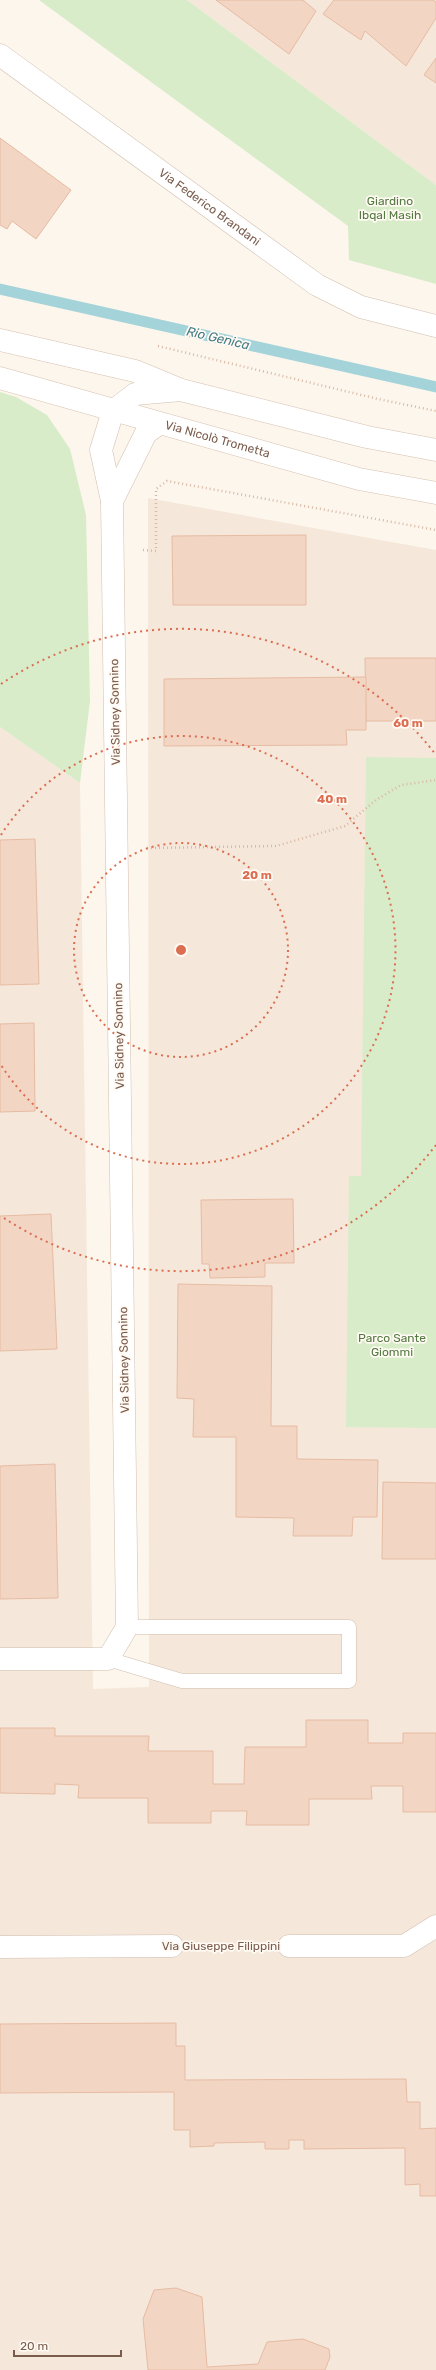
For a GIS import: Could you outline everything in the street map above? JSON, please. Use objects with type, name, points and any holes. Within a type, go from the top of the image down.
[{"type":"street","name":"Via Federico Brandani","points":[[0,55],[317,285],[361,307],[436,326]]},
{"type":"street","points":[[0,340],[135,371],[181,390],[367,437],[436,450]]},
{"type":"street","name":"Via Nicolò Trometta","points":[[0,378],[159,424],[359,479],[436,493]]},
{"type":"street","points":[[112,501],[101,450],[113,411],[135,394],[181,390]]},
{"type":"street","name":"Via Sidney Sonnino","points":[[127,1627],[112,501],[146,433],[159,424]]},
{"type":"street","points":[[0,1659],[108,1659],[127,1627]]},
{"type":"street","name":"Via Giuseppe Filippini","points":[[289,1946],[404,1946],[436,1926]]},
{"type":"street","name":"Via Giuseppe Filippini","points":[[0,1947],[172,1946]]},
{"type":"lane","points":[[108,1659],[182,1681],[349,1681],[349,1627],[127,1627]]},
{"type":"path","points":[[152,344],[378,399],[436,410]]},
{"type":"path","points":[[112,549],[156,550],[156,489],[167,481],[436,530]]},
{"type":"path","points":[[117,848],[276,846],[345,826],[376,800],[401,785],[436,780]]},
{"type":"path","name":"Via Giuseppe Filippini","points":[[172,1946],[289,1946]]},
{"type":"shaded area","points":[[187,0],[436,0],[436,185]]},
{"type":"shaded area","points":[[148,498],[436,550],[436,2370],[0,2370],[0,727],[80,783],[93,1689],[149,1687]]},
{"type":"green space","name":"Giardino Ibqal Masih","points":[[39,0],[187,0],[436,185],[436,284],[349,260],[348,226]]},
{"type":"green space","points":[[0,392],[16,397],[47,415],[70,449],[86,515],[90,701],[80,783],[0,727]]},
{"type":"green space","name":"Parco Sante Giommi","points":[[366,757],[436,758],[436,1428],[346,1427],[349,1176],[361,1176]]},
{"type":"building","points":[[216,0],[303,0],[316,11],[289,54]]},
{"type":"building","points":[[334,0],[433,0],[436,2],[436,18],[406,66],[365,31],[361,40],[323,14]]},
{"type":"building","points":[[436,58],[436,83],[424,75]]},
{"type":"building","points":[[0,138],[71,190],[36,239],[12,221],[7,229],[0,225]]},
{"type":"building","points":[[306,535],[306,605],[173,605],[172,536]]},
{"type":"building","points":[[365,658],[436,658],[436,721],[366,721]]},
{"type":"building","points":[[366,677],[366,730],[346,730],[347,745],[164,746],[164,679]]},
{"type":"building","points":[[35,839],[39,984],[0,985],[0,840]]},
{"type":"building","points":[[34,1023],[35,1111],[0,1112],[0,1024]]},
{"type":"building","points":[[293,1199],[294,1263],[265,1263],[265,1277],[210,1278],[209,1264],[202,1264],[201,1200]]},
{"type":"building","points":[[51,1214],[57,1349],[0,1351],[0,1216]]},
{"type":"building","points":[[178,1284],[272,1286],[271,1426],[297,1426],[297,1459],[378,1460],[377,1517],[353,1517],[352,1536],[293,1536],[294,1518],[236,1517],[236,1437],[193,1437],[194,1399],[177,1398]]},
{"type":"building","points":[[55,1464],[58,1598],[0,1599],[0,1466]]},
{"type":"building","points":[[383,1482],[436,1483],[436,1559],[382,1559]]},
{"type":"building","points":[[306,1720],[368,1720],[368,1743],[403,1743],[403,1733],[436,1733],[436,1812],[403,1812],[403,1786],[371,1786],[372,1799],[309,1799],[309,1825],[246,1825],[247,1811],[211,1811],[211,1823],[148,1823],[148,1798],[78,1798],[79,1785],[55,1784],[55,1794],[0,1793],[0,1728],[55,1728],[55,1736],[149,1736],[148,1751],[213,1751],[213,1784],[244,1784],[245,1747],[306,1747]]},
{"type":"building","points":[[176,2023],[176,2046],[185,2046],[185,2080],[406,2079],[407,2102],[420,2102],[420,2129],[436,2128],[436,2196],[420,2196],[420,2184],[405,2185],[405,2148],[304,2149],[304,2140],[289,2140],[289,2149],[265,2149],[265,2142],[214,2143],[214,2146],[190,2147],[190,2130],[174,2130],[174,2092],[0,2093],[0,2024]]},
{"type":"building","points":[[176,2288],[202,2297],[207,2367],[258,2364],[267,2342],[303,2339],[329,2349],[330,2357],[325,2370],[148,2370],[143,2319],[154,2290]]},
{"type":"waterway","name":"Rio Genica","points":[[0,289],[436,387]]}]
